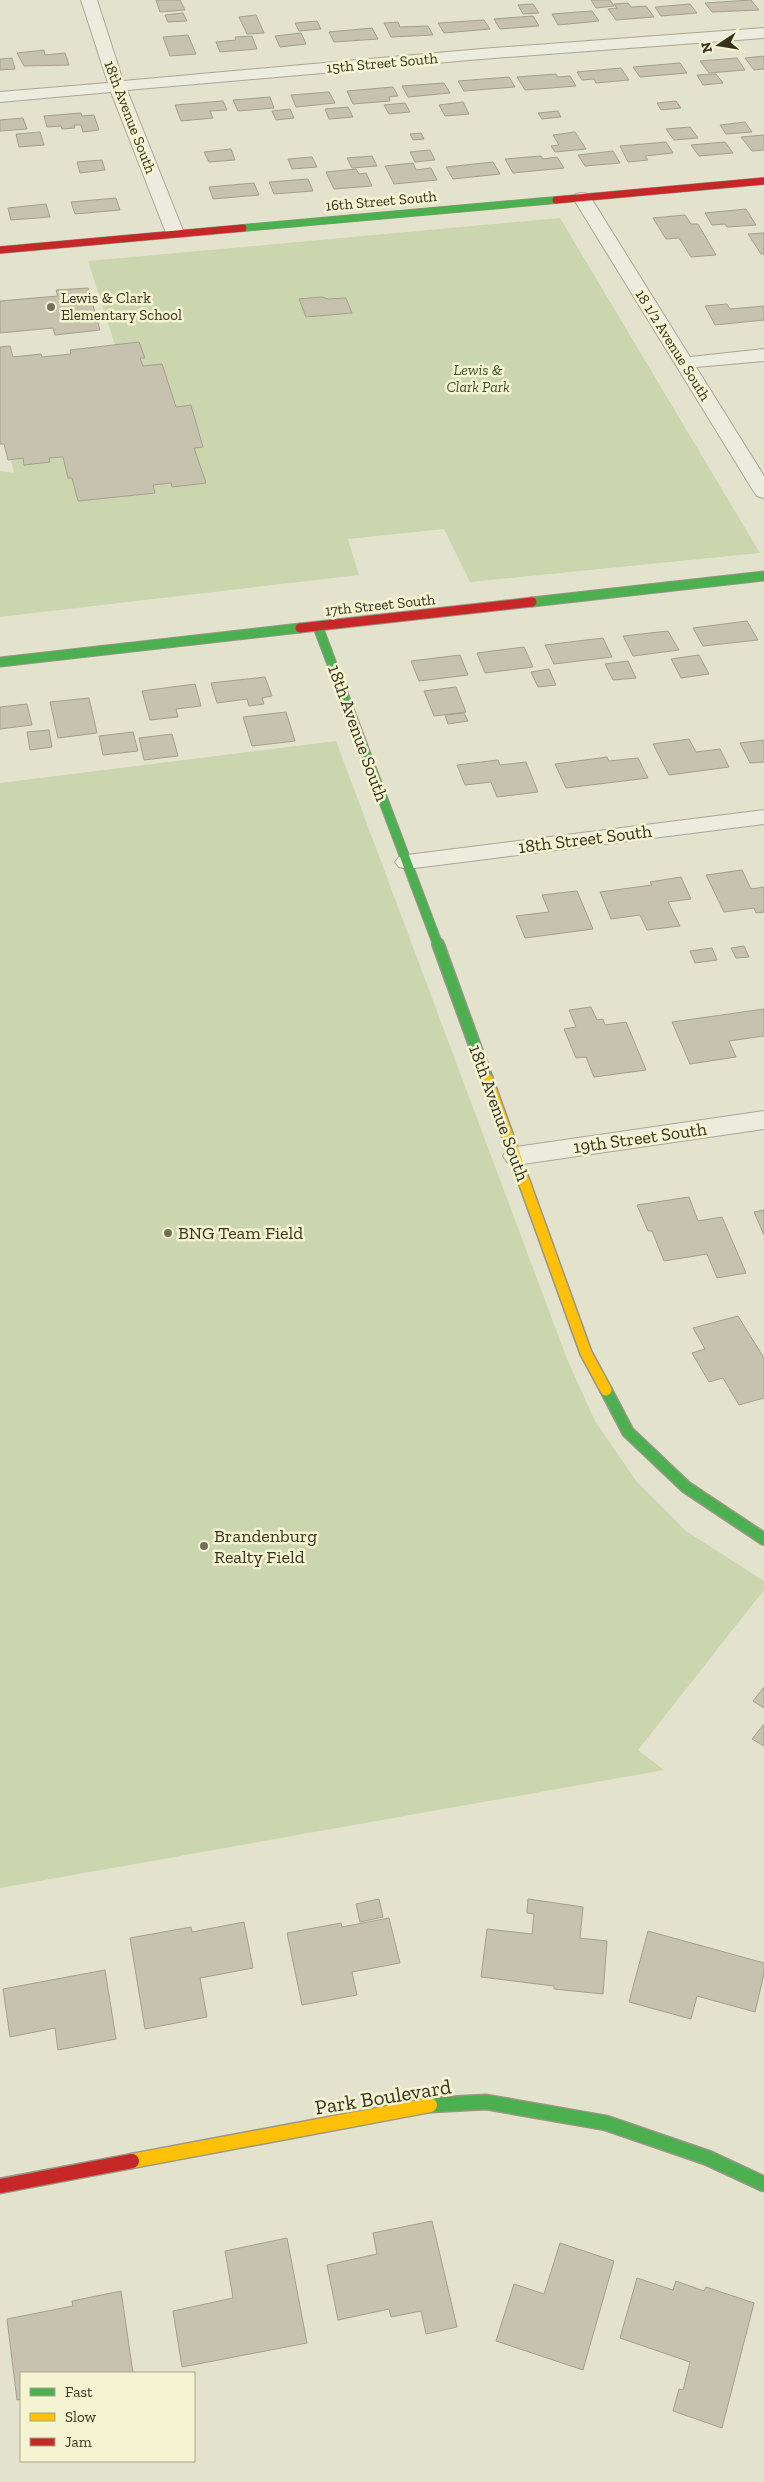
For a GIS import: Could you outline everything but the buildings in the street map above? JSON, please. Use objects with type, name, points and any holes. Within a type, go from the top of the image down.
[{"type":"street","name":"18th Avenue South","points":[[88,0],[117,86],[175,233]]},
{"type":"street","name":"15th Street South","points":[[0,97],[764,32]]},
{"type":"street","name":"16th Street South","points":[[0,250],[764,181]]},
{"type":"street","name":"18 1/2 Avenue South","points":[[582,198],[764,492]]},
{"type":"street","points":[[684,363],[764,355]]},
{"type":"street","name":"17th Street South","points":[[0,662],[764,576]]},
{"type":"street","name":"18th Avenue South","points":[[318,627],[516,1156],[586,1353],[628,1432],[686,1487],[764,1539]]},
{"type":"street","name":"18th Street South","points":[[407,862],[764,817]]},
{"type":"street","name":"19th Street South","points":[[516,1156],[764,1120]]},
{"type":"street","name":"Park Boulevard","points":[[0,2186],[427,2105],[486,2102],[606,2122],[708,2158],[764,2184]]},
{"type":"green space","name":"Lewis & Clark Park","points":[[560,218],[760,553],[470,582],[444,529],[348,539],[359,575],[0,617],[0,471],[14,473],[11,460],[23,458],[24,464],[50,461],[49,458],[63,457],[68,478],[72,478],[78,501],[154,493],[153,485],[171,483],[172,487],[194,448],[203,447],[191,405],[176,407],[162,364],[143,366],[140,358],[144,358],[115,345],[88,261]]},
{"type":"green space","points":[[336,741],[567,1359],[595,1421],[637,1482],[686,1531],[764,1581],[764,1590],[638,1750],[664,1770],[0,1888],[0,783]]},
{"type":"traffic: fast","points":[[243,228],[556,200]]},
{"type":"traffic: fast","points":[[532,602],[764,576]]},
{"type":"traffic: fast","points":[[318,627],[417,887],[487,1079]]},
{"type":"traffic: fast","points":[[0,662],[300,628]]},
{"type":"traffic: fast","points":[[606,1390],[628,1432],[686,1487],[764,1539]]},
{"type":"traffic: fast","points":[[430,2105],[486,2102],[606,2123],[708,2158],[764,2184]]},
{"type":"traffic: slow","points":[[487,1079],[586,1353],[606,1390]]},
{"type":"traffic: slow","points":[[132,2161],[430,2105]]},
{"type":"traffic: jam","points":[[556,200],[764,181]]},
{"type":"traffic: jam","points":[[0,250],[243,228]]},
{"type":"traffic: jam","points":[[300,628],[532,602]]},
{"type":"traffic: jam","points":[[0,2186],[132,2161]]},
{"type":"place","name":"Lewis & Clark Elementary School","points":[[51,307]]},
{"type":"place","name":"BNG Team Field","points":[[168,1233]]},
{"type":"place","name":"Brandenburg Realty Field","points":[[204,1546]]}]
